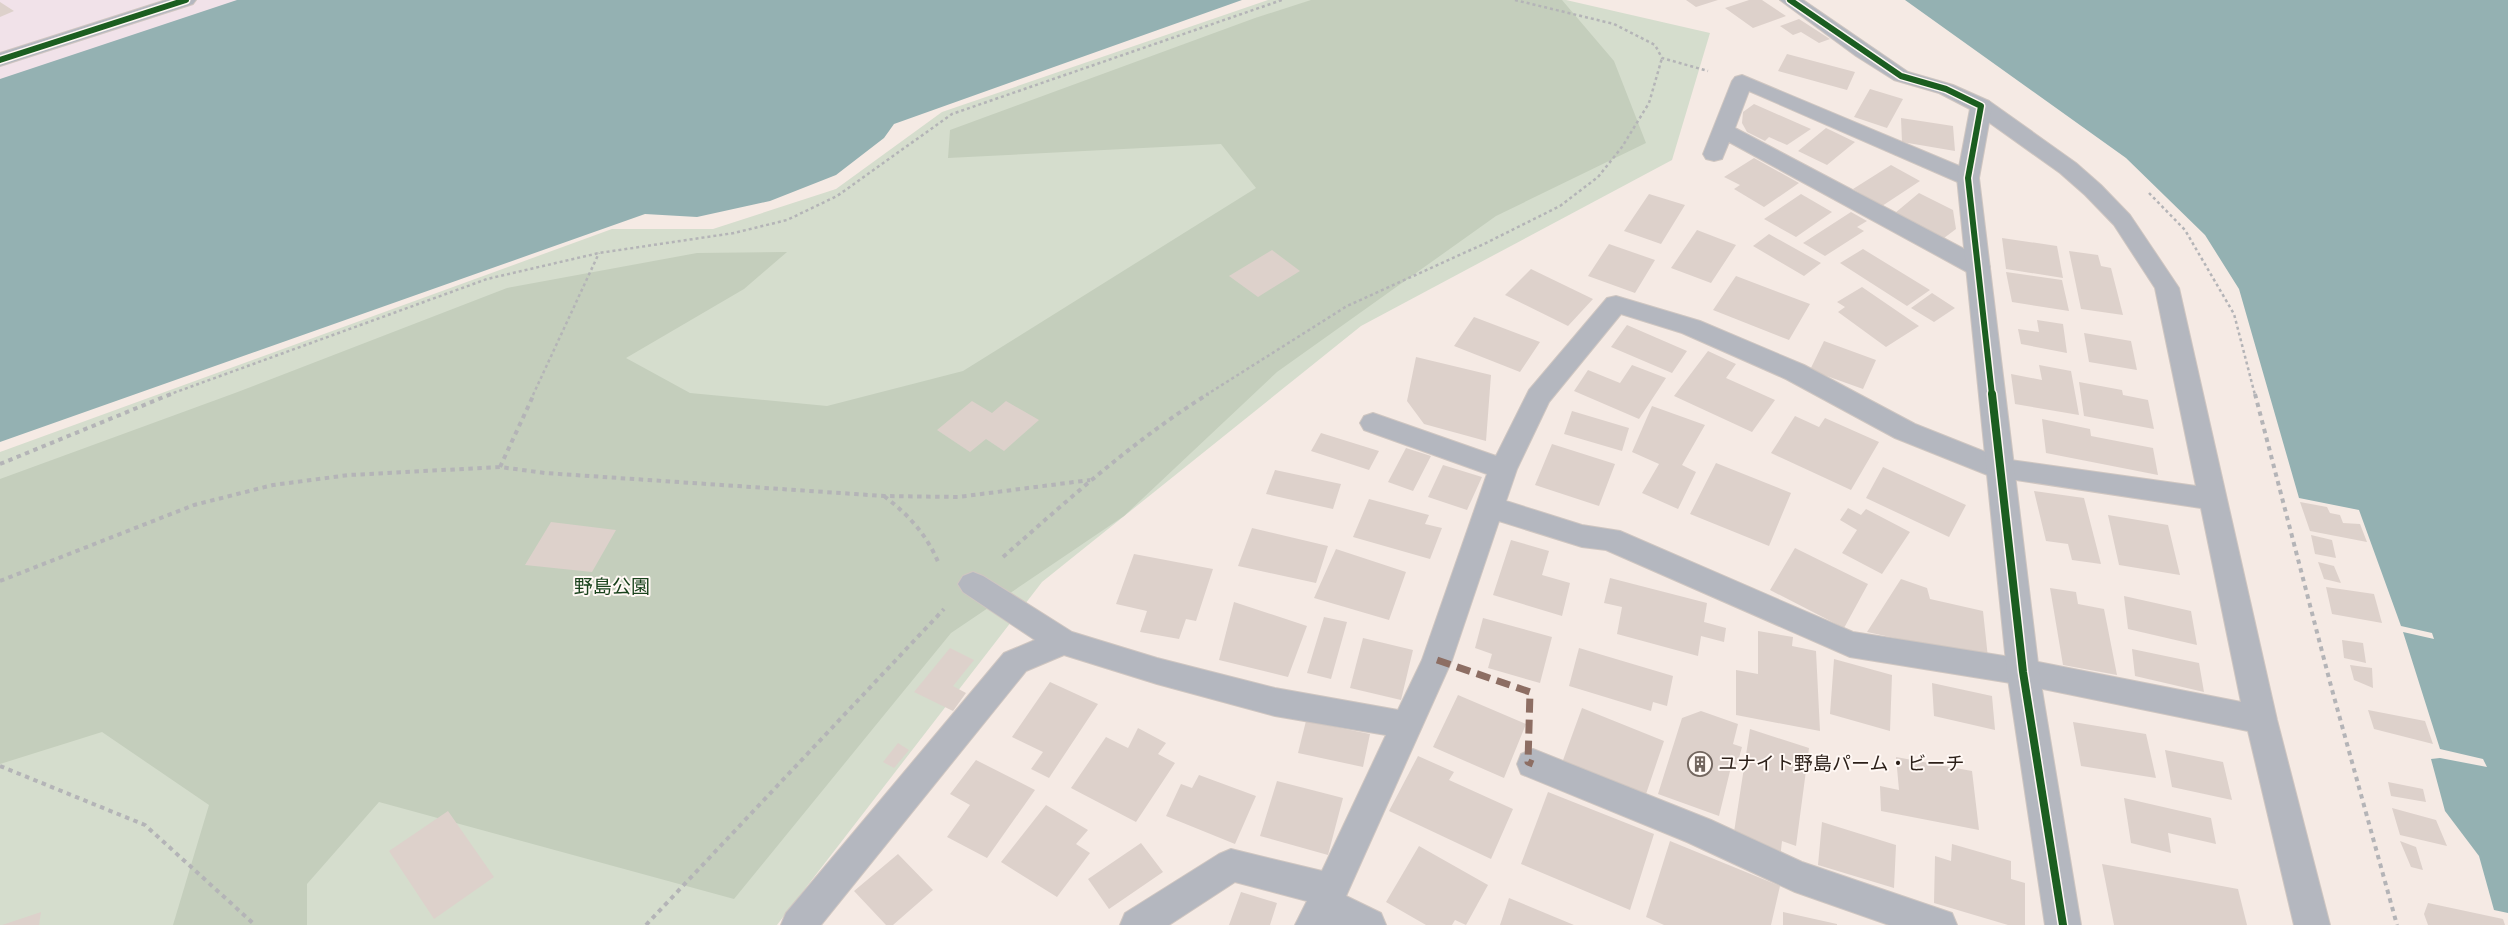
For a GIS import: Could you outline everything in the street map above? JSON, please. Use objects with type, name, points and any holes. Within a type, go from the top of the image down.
[{"type":"street","points":[[0,60],[186,0]]},
{"type":"street","points":[[1790,0],[1863,52],[1901,76],[1946,88],[1981,106],[2060,162],[2093,190],[2122,220],[2144,251],[2166,288],[2214,499],[2261,720],[2312,925]]},
{"type":"street","points":[[1714,154],[1742,81],[1968,178]]},
{"type":"street","points":[[1981,106],[1968,178],[2023,672],[2063,925]]},
{"type":"street","points":[[1723,130],[1978,267]]},
{"type":"street","points":[[1323,906],[1437,660],[1503,469],[1538,397],[1616,304],[1700,331],[1795,372],[1905,431],[2000,469],[2214,499]]},
{"type":"street","points":[[1372,423],[1503,469]]},
{"type":"street","points":[[1490,507],[1582,536],[1610,539],[1850,644],[2023,672],[2261,720]]},
{"type":"street","points":[[973,584],[1063,642],[1157,671],[1275,702],[1406,726]]},
{"type":"street","points":[[799,925],[1015,662],[1063,642]]},
{"type":"street","points":[[1533,764],[1699,831],[1795,876],[1939,925]]},
{"type":"street","points":[[1138,925],[1231,866],[1368,925]]},
{"type":"path","points":[[0,464],[202,382],[487,279],[599,253],[734,233],[787,220],[837,196],[952,114],[1282,0]]},
{"type":"path","points":[[1515,0],[1614,24],[1654,45],[1662,58],[1742,81]]},
{"type":"path","points":[[646,925],[938,615],[1091,480],[1171,417],[1347,306],[1560,206],[1598,177],[1622,147],[1649,103],[1662,58]]},
{"type":"path","points":[[2148,191],[2185,230],[2234,314],[2331,686],[2397,925]]},
{"type":"path","points":[[500,467],[599,253]]},
{"type":"path","points":[[0,581],[194,505],[273,485],[349,475],[500,467],[555,474],[884,496],[958,497],[1091,480]]},
{"type":"path","points":[[884,496],[911,516],[934,549],[942,571]]},
{"type":"path","points":[[0,766],[145,825],[255,925]]},
{"type":"shaded area","points":[[0,0],[292,0],[0,104]]},
{"type":"green space","name":"野島公園","points":[[1268,0],[1566,0],[1710,33],[1672,160],[1361,326],[1042,582],[777,925],[0,925],[0,452],[612,229],[713,229],[836,189],[942,112]]},
{"type":"green space","name":"野島公園","points":[[1311,0],[1562,0],[1614,61],[1646,143],[1496,216],[1277,372],[1124,516],[951,633],[734,899],[379,802],[307,884],[307,925],[173,925],[209,805],[102,732],[0,764],[0,479],[235,393],[507,288],[697,253],[787,252],[744,289],[626,358],[690,393],[827,406],[963,371],[1256,188],[1221,144],[948,158],[950,130],[1255,18]]},
{"type":"water","points":[[237,0],[1242,0],[894,124],[884,138],[836,175],[770,201],[697,217],[645,214],[0,442],[0,79]]},
{"type":"water","points":[[1905,0],[2508,0],[2508,913],[2494,910],[2479,856],[2445,811],[2431,759],[2440,758],[2487,767],[2483,759],[2440,749],[2403,632],[2434,639],[2432,633],[2401,626],[2359,510],[2299,498],[2239,289],[2205,235],[2126,158]]},
{"type":"building","points":[[1686,0],[1718,0],[1696,7]]},
{"type":"building","points":[[1749,0],[1762,0],[1786,16],[1753,28],[1725,8]]},
{"type":"building","points":[[0,2],[14,11],[0,17]]},
{"type":"building","points":[[1799,19],[1830,39],[1819,43],[1801,32],[1793,35],[1780,26]]},
{"type":"building","points":[[1787,54],[1855,72],[1847,90],[1778,71]]},
{"type":"building","points":[[1870,89],[1903,99],[1887,128],[1854,117]]},
{"type":"building","points":[[1754,104],[1811,129],[1787,145],[1769,137],[1765,141],[1747,132],[1742,123],[1743,112]]},
{"type":"building","points":[[1901,118],[1953,126],[1955,151],[1902,142]]},
{"type":"building","points":[[1826,128],[1855,142],[1827,165],[1798,151]]},
{"type":"building","points":[[1754,158],[1799,183],[1764,207],[1734,189],[1740,185],[1724,177]]},
{"type":"building","points":[[1891,165],[1920,181],[1882,206],[1853,189]]},
{"type":"building","points":[[1919,193],[1953,210],[1956,229],[1944,238],[1895,213]]},
{"type":"building","points":[[1649,194],[1685,205],[1661,244],[1624,231]]},
{"type":"building","points":[[1801,194],[1832,212],[1796,237],[1764,219]]},
{"type":"building","points":[[1851,212],[1867,221],[1857,227],[1864,231],[1825,256],[1803,243]]},
{"type":"building","points":[[1697,230],[1736,245],[1711,283],[1671,268]]},
{"type":"building","points":[[1769,234],[1821,263],[1804,276],[1753,246]]},
{"type":"building","points":[[2002,238],[2057,246],[2063,278],[2006,269]]},
{"type":"building","points":[[1609,244],[1655,260],[1635,293],[1588,276]]},
{"type":"building","points":[[1863,249],[1930,290],[1907,306],[1840,263]]},
{"type":"building","points":[[1272,250],[1300,271],[1258,297],[1229,276]]},
{"type":"building","points":[[2069,251],[2098,255],[2101,266],[2111,268],[2123,315],[2081,309]]},
{"type":"building","points":[[1531,269],[1593,299],[1568,326],[1505,295]]},
{"type":"building","points":[[2006,272],[2062,280],[2069,311],[2012,302]]},
{"type":"building","points":[[1736,276],[1810,304],[1789,340],[1713,310]]},
{"type":"building","points":[[1862,287],[1919,326],[1886,347],[1838,312],[1845,307],[1837,302]]},
{"type":"building","points":[[1932,293],[1955,308],[1934,322],[1911,308]]},
{"type":"building","points":[[1474,317],[1540,342],[1520,372],[1454,346]]},
{"type":"building","points":[[2037,320],[2063,324],[2067,353],[2021,344],[2018,329],[2039,332]]},
{"type":"building","points":[[1627,325],[1687,351],[1672,373],[1611,347]]},
{"type":"building","points":[[2084,333],[2131,341],[2137,370],[2089,362]]},
{"type":"building","points":[[1824,341],[1876,360],[1863,389],[1810,370]]},
{"type":"building","points":[[1708,351],[1736,364],[1726,378],[1775,400],[1752,432],[1674,396]]},
{"type":"building","points":[[1416,357],[1491,375],[1486,441],[1424,424],[1407,401]]},
{"type":"building","points":[[1632,365],[1666,378],[1639,419],[1574,391],[1588,370],[1620,383]]},
{"type":"building","points":[[2039,365],[2071,371],[2079,415],[2015,404],[2011,374],[2042,380]]},
{"type":"building","points":[[2079,382],[2122,390],[2123,395],[2148,400],[2154,429],[2084,416]]},
{"type":"building","points":[[972,401],[992,413],[1006,401],[1039,420],[1004,451],[986,439],[970,452],[937,430]]},
{"type":"building","points":[[1652,406],[1705,425],[1682,465],[1696,472],[1678,509],[1642,493],[1659,464],[1632,452]]},
{"type":"building","points":[[1572,411],[1629,428],[1622,451],[1564,434]]},
{"type":"building","points":[[1795,416],[1819,427],[1825,418],[1879,442],[1851,490],[1771,453]]},
{"type":"building","points":[[2042,419],[2090,429],[2091,436],[2153,448],[2158,475],[2046,453]]},
{"type":"building","points":[[1321,433],[1379,451],[1369,470],[1311,451]]},
{"type":"building","points":[[1552,444],[1615,464],[1599,506],[1535,485]]},
{"type":"building","points":[[1406,448],[1431,456],[1413,491],[1388,482]]},
{"type":"building","points":[[1716,463],[1791,493],[1769,546],[1690,514]]},
{"type":"building","points":[[1443,465],[1482,477],[1467,510],[1428,497]]},
{"type":"building","points":[[1883,467],[1966,505],[1949,537],[1866,498]]},
{"type":"building","points":[[1275,470],[1341,484],[1333,509],[1266,494]]},
{"type":"building","points":[[2034,491],[2084,498],[2101,564],[2072,560],[2068,544],[2046,541]]},
{"type":"building","points":[[1369,499],[1429,515],[1425,524],[1442,528],[1430,559],[1353,537]]},
{"type":"building","points":[[2300,502],[2327,507],[2330,513],[2340,515],[2343,523],[2360,524],[2367,542],[2310,531]]},
{"type":"building","points":[[1848,508],[1861,515],[1866,509],[1910,532],[1882,574],[1842,553],[1857,530],[1840,520]]},
{"type":"building","points":[[2108,515],[2168,525],[2180,575],[2119,565]]},
{"type":"building","points":[[551,522],[616,530],[592,572],[525,565]]},
{"type":"building","points":[[1252,528],[1328,546],[1316,583],[1238,566]]},
{"type":"building","points":[[2311,535],[2332,540],[2336,558],[2315,554]]},
{"type":"building","points":[[1511,540],[1549,551],[1542,575],[1570,583],[1562,616],[1493,595]]},
{"type":"building","points":[[1795,548],[1868,584],[1844,628],[1770,590]]},
{"type":"building","points":[[1336,549],[1406,572],[1389,620],[1314,598]]},
{"type":"building","points":[[1134,554],[1213,569],[1196,621],[1186,619],[1179,639],[1140,632],[1147,611],[1116,604]]},
{"type":"building","points":[[2318,562],[2334,566],[2341,583],[2324,579]]},
{"type":"building","points":[[1610,578],[1707,603],[1704,622],[1726,628],[1724,642],[1701,636],[1698,656],[1617,634],[1622,607],[1604,603]]},
{"type":"building","points":[[1901,579],[1927,588],[1930,599],[1983,611],[1988,658],[1867,632]]},
{"type":"building","points":[[2326,587],[2374,594],[2382,623],[2332,614]]},
{"type":"building","points":[[2050,588],[2076,592],[2078,604],[2104,609],[2117,675],[2063,665]]},
{"type":"building","points":[[2124,596],[2191,611],[2197,645],[2128,629]]},
{"type":"building","points":[[1234,602],[1307,626],[1288,677],[1219,660]]},
{"type":"building","points":[[1324,617],[1347,622],[1331,679],[1307,673]]},
{"type":"building","points":[[1483,618],[1552,637],[1540,683],[1488,668],[1492,654],[1475,648]]},
{"type":"building","points":[[1758,631],[1793,637],[1792,646],[1816,651],[1820,731],[1736,715],[1736,670],[1758,674]]},
{"type":"building","points":[[1363,638],[1413,650],[1401,700],[1350,688]]},
{"type":"building","points":[[2342,640],[2363,643],[2366,663],[2344,658]]},
{"type":"building","points":[[950,648],[974,660],[953,686],[966,693],[953,711],[914,692]]},
{"type":"building","points":[[1579,648],[1673,676],[1667,706],[1653,702],[1651,711],[1569,686]]},
{"type":"building","points":[[2132,649],[2199,663],[2204,692],[2135,676]]},
{"type":"building","points":[[1834,659],[1892,675],[1890,731],[1830,714]]},
{"type":"building","points":[[2350,665],[2372,668],[2373,688],[2354,680]]},
{"type":"building","points":[[1050,682],[1098,704],[1049,778],[1031,769],[1043,752],[1012,737]]},
{"type":"building","points":[[1932,683],[1992,696],[1995,730],[1934,716]]},
{"type":"building","points":[[1458,695],[1526,724],[1504,778],[1433,747]]},
{"type":"building","points":[[1582,708],[1664,741],[1645,797],[1562,763]]},
{"type":"building","points":[[2368,710],[2425,721],[2433,744],[2374,729]]},
{"type":"building","name":"ユナイト野島パーム・ビーチ","points":[[1701,711],[1738,724],[1733,744],[1742,747],[1737,765],[1732,763],[1719,816],[1658,794],[1682,718]]},
{"type":"building","points":[[1306,721],[1370,734],[1363,767],[1298,753]]},
{"type":"building","points":[[2073,722],[2146,734],[2156,778],[2081,766]]},
{"type":"building","points":[[1138,728],[1166,743],[1158,754],[1175,763],[1136,822],[1071,788],[1106,737],[1128,748]]},
{"type":"building","points":[[1750,729],[1809,748],[1796,846],[1782,841],[1780,859],[1732,845]]},
{"type":"building","points":[[898,743],[909,750],[894,768],[883,762]]},
{"type":"building","points":[[2165,750],[2223,762],[2232,800],[2172,787]]},
{"type":"building","points":[[1418,756],[1454,772],[1449,780],[1513,809],[1491,859],[1389,811]]},
{"type":"building","points":[[1896,757],[1972,771],[1979,830],[1881,811],[1880,786],[1899,790]]},
{"type":"building","points":[[976,760],[1035,790],[987,858],[947,837],[970,805],[950,794]]},
{"type":"building","points":[[1199,775],[1256,796],[1235,844],[1166,816],[1181,784],[1192,788]]},
{"type":"building","points":[[1277,781],[1343,798],[1328,855],[1260,836]]},
{"type":"building","points":[[2388,782],[2423,789],[2426,802],[2391,796]]},
{"type":"building","points":[[1548,792],[1654,834],[1630,910],[1521,864]]},
{"type":"building","points":[[2124,798],[2211,818],[2216,844],[2168,833],[2171,853],[2131,843]]},
{"type":"building","points":[[1046,805],[1088,830],[1076,844],[1090,853],[1057,897],[1001,862]]},
{"type":"building","points":[[2392,808],[2436,820],[2447,846],[2400,835]]},
{"type":"building","points":[[448,811],[494,877],[434,919],[389,851]]},
{"type":"building","points":[[1822,822],[1896,845],[1894,888],[1818,865]]},
{"type":"building","points":[[1670,841],[1780,886],[1771,925],[1664,925],[1646,917]]},
{"type":"building","points":[[2400,841],[2416,847],[2423,870],[2411,867]]},
{"type":"building","points":[[1141,843],[1163,872],[1109,909],[1088,879]]},
{"type":"building","points":[[1952,844],[2011,861],[2011,879],[2025,883],[2025,925],[2008,925],[1934,903],[1935,856],[1951,861]]},
{"type":"building","points":[[1419,846],[1488,885],[1466,925],[1455,920],[1452,925],[1426,925],[1386,902]]},
{"type":"building","points":[[898,854],[933,890],[893,925],[886,925],[854,891]]},
{"type":"building","points":[[2102,864],[2238,889],[2247,925],[2114,925]]},
{"type":"building","points":[[1241,892],[1277,903],[1270,925],[1229,925]]},
{"type":"building","points":[[1509,898],[1574,925],[1500,925]]},
{"type":"building","points":[[2428,903],[2503,919],[2505,925],[2428,925],[2424,914]]},
{"type":"building","points":[[41,912],[39,925],[2,925]]},
{"type":"building","points":[[1783,912],[1837,924],[1837,925],[1783,925]]},
{"type":"marked path","points":[[1437,660],[1530,692],[1528,762],[1533,764]]},
{"type":"cycle path","points":[[0,60],[186,0]]},
{"type":"cycle path","points":[[1790,0],[1863,52],[1901,76],[1946,89],[1981,106],[1968,178],[2023,672],[2063,925]]},
{"type":"place","name":"ユナイト野島パーム・ビーチ","points":[[1700,764]]}]
